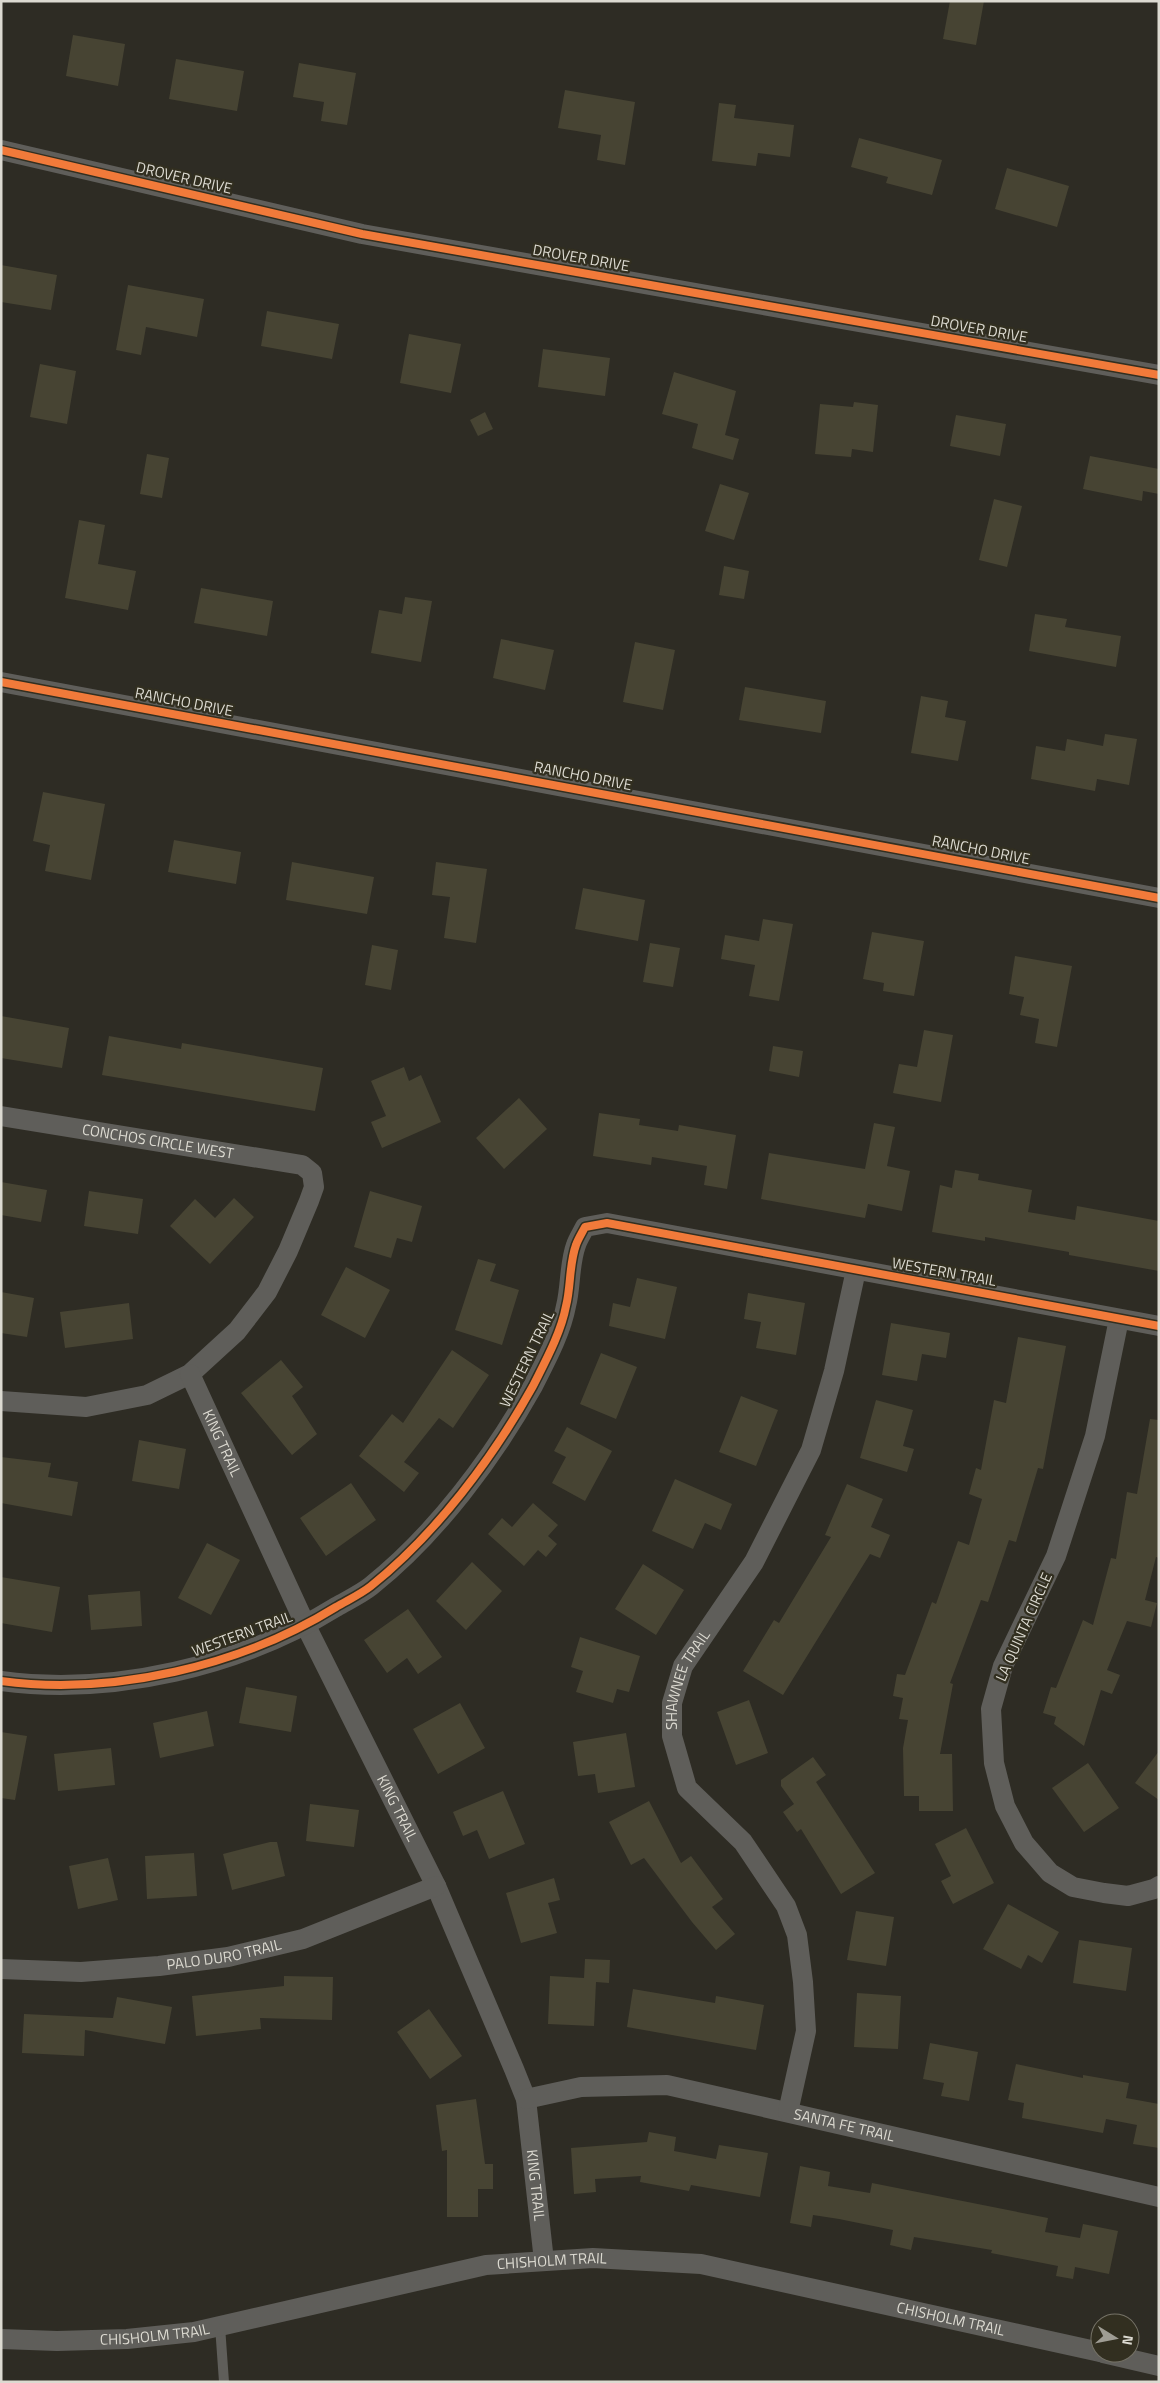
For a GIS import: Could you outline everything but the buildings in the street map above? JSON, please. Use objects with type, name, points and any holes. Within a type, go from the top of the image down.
[{"type":"street","name":"DROVER DRIVE","points":[[1,150],[362,234],[1159,375]]},
{"type":"street","name":"RANCHO DRIVE","points":[[1,682],[1159,898]]},
{"type":"street","name":"CONCHOS CIRCLE WEST","points":[[1,1116],[302,1165],[312,1173],[314,1187],[309,1201],[288,1251],[267,1292],[237,1331],[190,1374]]},
{"type":"street","name":"WESTERN TRAIL","points":[[1,1681],[79,1685],[173,1672],[255,1647],[306,1626],[370,1586],[434,1526],[494,1451],[533,1384],[558,1331],[566,1308],[576,1246],[585,1227],[607,1223],[1159,1326]]},
{"type":"street","name":"SHAWNEE TRAIL","points":[[788,2112],[806,2031],[803,1982],[797,1935],[786,1906],[743,1842],[687,1788],[672,1736],[672,1703],[683,1666],[754,1562],[810,1450],[834,1371],[856,1270]]},
{"type":"street","name":"LA QUINTA CIRCLE","points":[[1120,1318],[1095,1436],[1056,1556],[1003,1666],[991,1709],[994,1763],[1005,1806],[1024,1843],[1050,1873],[1073,1886],[1128,1896],[1159,1886]]},
{"type":"street","points":[[1,1400],[86,1407],[147,1395],[190,1374]]},
{"type":"street","name":"KING TRAIL","points":[[190,1374],[306,1626],[436,1886],[526,2099],[544,2261]]},
{"type":"street","name":"PALO DURO TRAIL","points":[[1,1969],[81,1972],[159,1966],[228,1957],[303,1939],[436,1886]]},
{"type":"street","name":"SANTA FE TRAIL","points":[[526,2099],[581,2087],[667,2085],[1159,2197]]},
{"type":"street","name":"CHISHOLM TRAIL","points":[[1,2339],[57,2341],[127,2339],[194,2332],[486,2265],[593,2258],[701,2264],[1090,2351]]},
{"type":"street","name":"CHISHOLM TRAIL","points":[[1140,2362],[1159,2366]]},
{"type":"lane","points":[[220,2326],[224,2382]]},
{"type":"cycle path","points":[[1,150],[362,234],[1159,375]]},
{"type":"cycle path","points":[[1,682],[1159,898]]},
{"type":"cycle path","points":[[1,1681],[44,1685],[87,1684],[131,1680],[175,1672],[259,1646],[299,1628],[371,1586],[418,1543],[440,1519],[481,1467],[517,1413],[543,1367],[560,1327],[568,1299],[574,1252],[585,1227],[607,1223],[1159,1326]]}]
